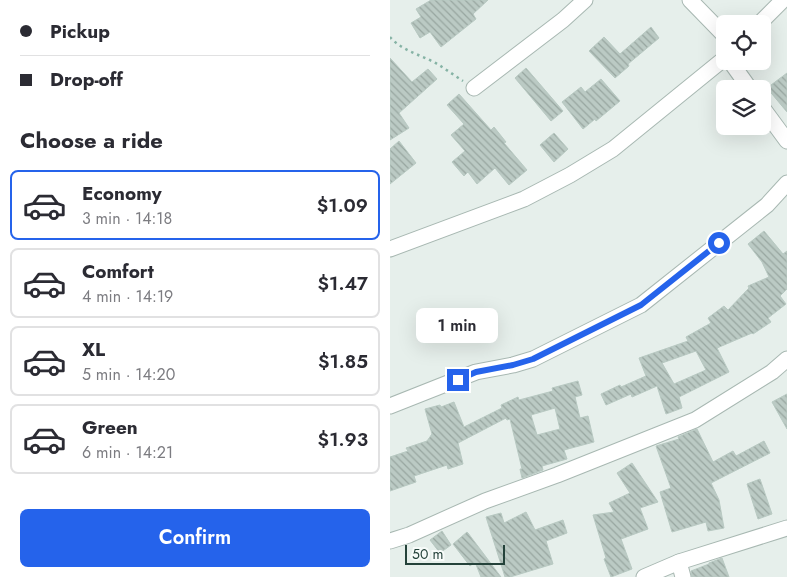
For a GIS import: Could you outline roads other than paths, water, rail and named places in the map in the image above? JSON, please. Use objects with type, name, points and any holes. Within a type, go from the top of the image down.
[{"type":"street","points":[[474,88],[563,20],[585,0]]},
{"type":"street","points":[[690,0],[716,27]]},
{"type":"street","points":[[768,15],[783,0]]},
{"type":"street","points":[[390,249],[514,202],[570,175],[613,149],[716,65]]},
{"type":"street","points":[[771,119],[787,141]]},
{"type":"street","points":[[390,406],[476,372],[533,359],[641,305],[767,204],[787,183]]},
{"type":"street","points":[[390,541],[410,535],[485,501],[557,475],[694,420],[772,372],[787,359]]},
{"type":"street","points":[[644,577],[679,562],[787,528]]},
{"type":"street","points":[[679,562],[683,577]]}]
